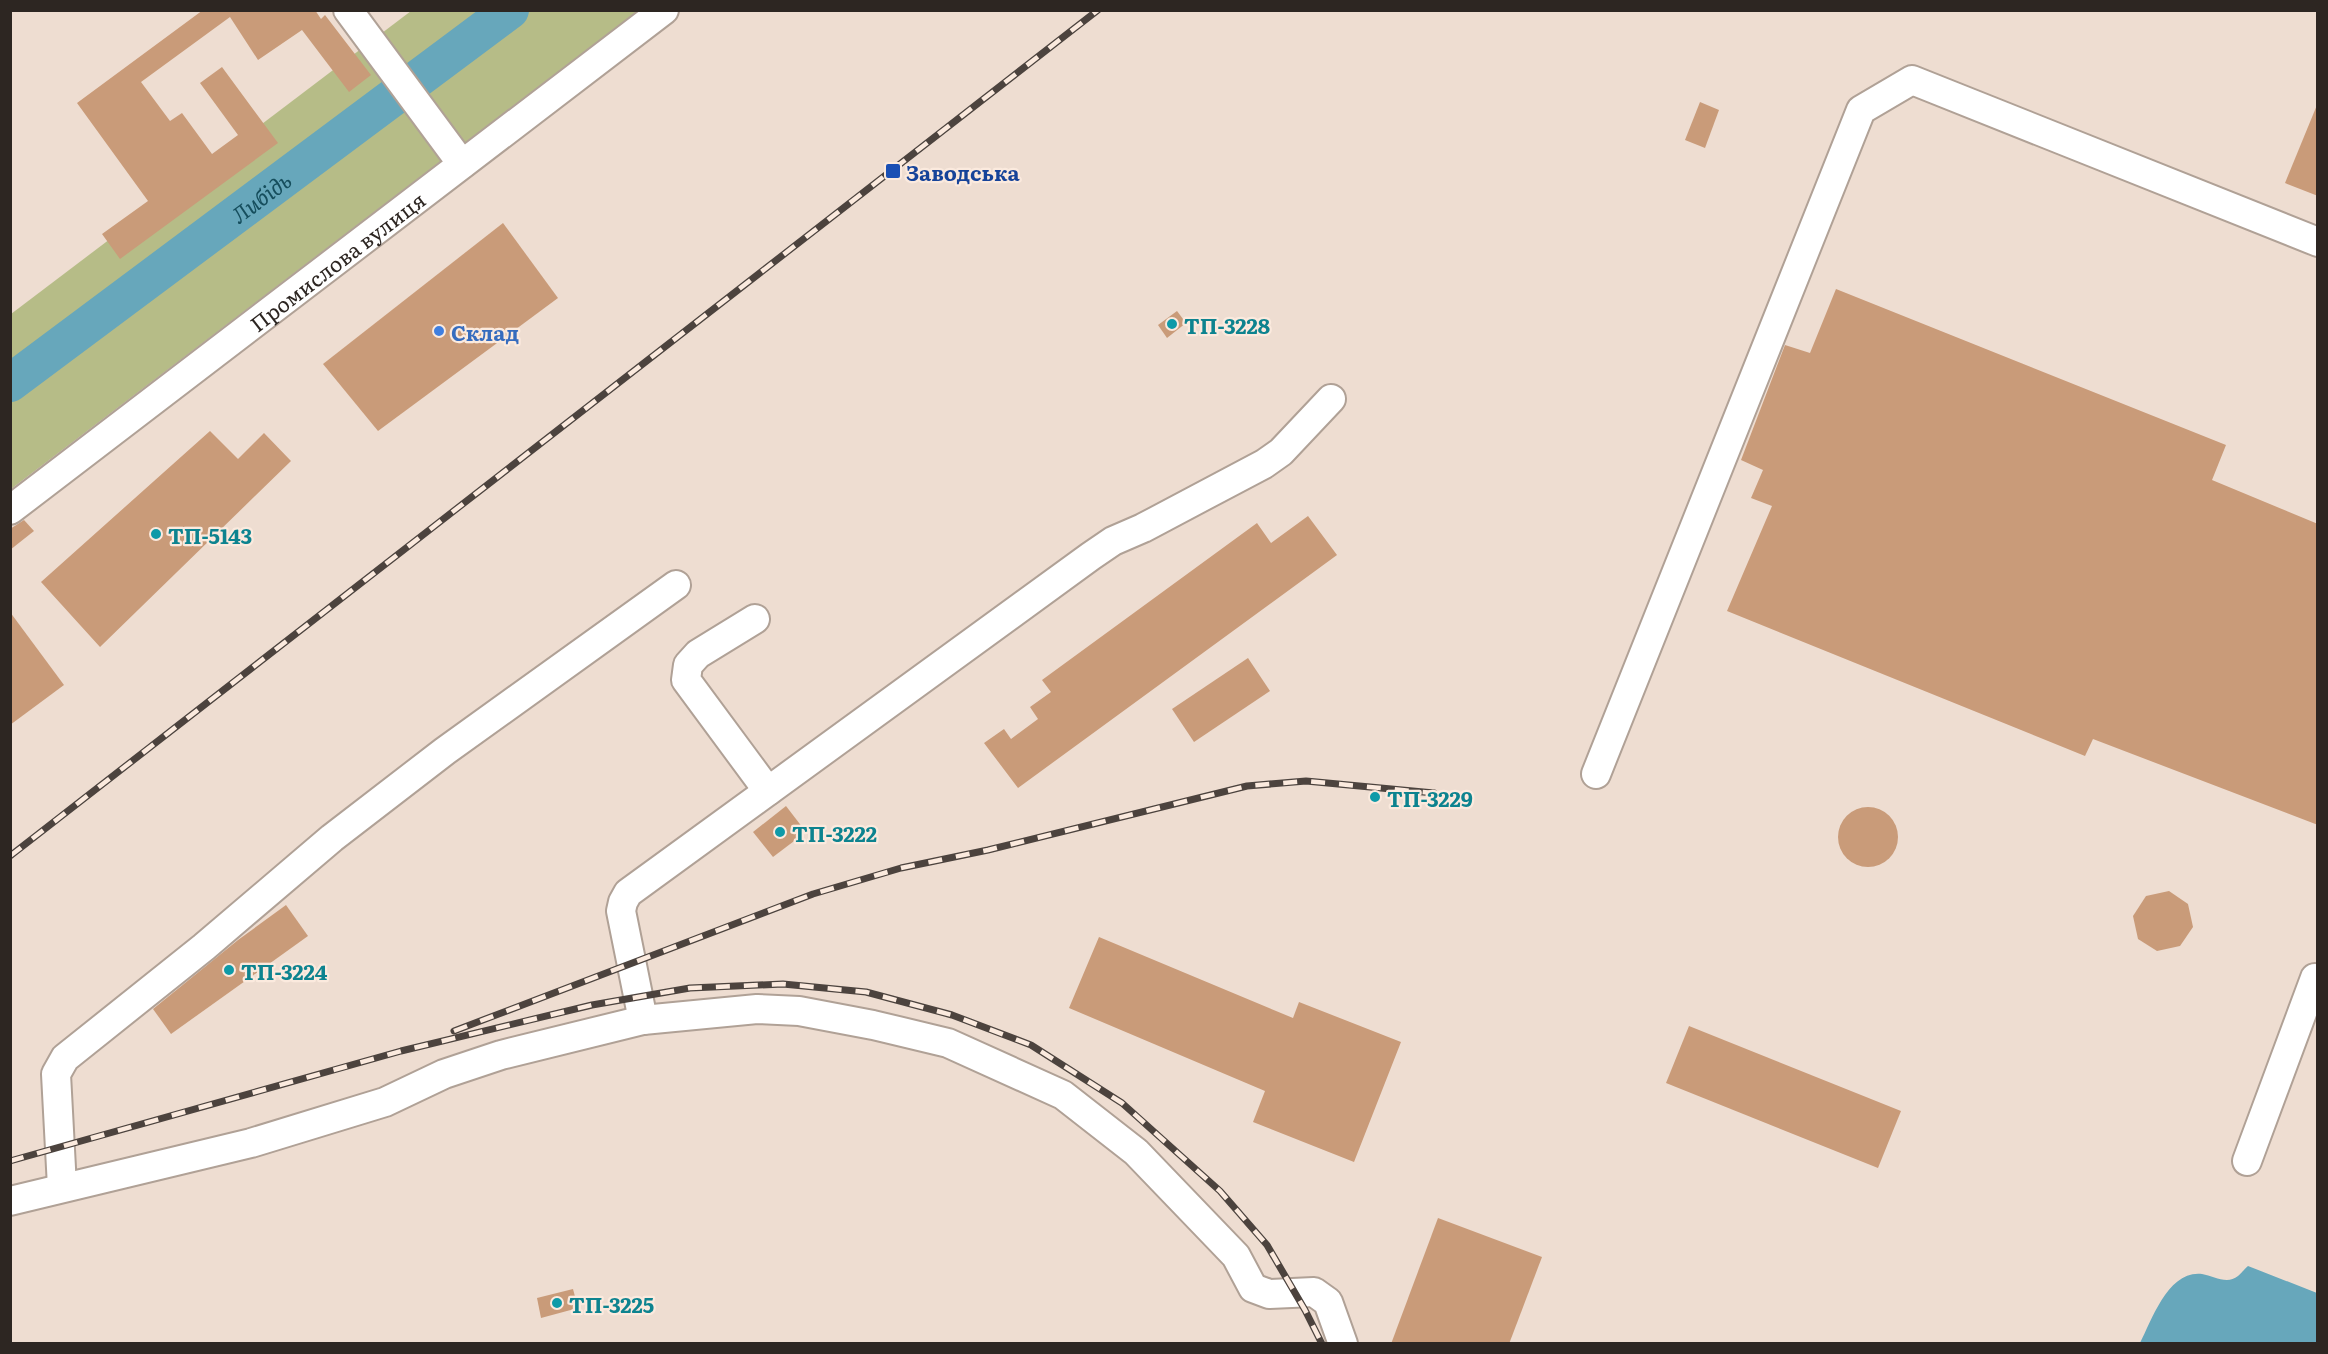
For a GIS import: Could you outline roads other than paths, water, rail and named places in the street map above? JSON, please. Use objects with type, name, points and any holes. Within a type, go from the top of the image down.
[{"type":"street","points":[[348,10],[462,164]]},
{"type":"street","name":"Промислова вулиця","points":[[10,510],[664,10]]},
{"type":"street","points":[[1596,774],[1860,110],[1912,80],[2318,242]]},
{"type":"street","points":[[643,1020],[621,911],[628,893],[1098,551],[1113,541],[1143,528],[1264,464],[1281,452],[1331,399]]},
{"type":"street","points":[[62,1187],[56,1074],[65,1058],[204,947],[332,838],[445,751],[676,585]]},
{"type":"street","points":[[755,619],[698,654],[688,665],[686,680],[768,791]]},
{"type":"street","points":[[2247,1161],[2315,978],[2318,979]]},
{"type":"street","points":[[10,1200],[251,1143],[385,1102],[444,1074],[501,1055],[643,1020],[757,1009],[799,1011],[873,1025],[948,1043],[1063,1095],[1136,1152],[1236,1256],[1253,1288],[1269,1294],[1314,1292],[1328,1302],[1343,1344]]},
{"type":"water","points":[[2248,1266],[2317,1293],[2317,1343],[2140,1343],[2163,1298],[2180,1280],[2190,1275],[2202,1274],[2220,1279],[2234,1279]]},
{"type":"waterway","name":"Либідь","points":[[10,383],[510,10]]},
{"type":"railway","points":[[10,856],[1098,10]]},
{"type":"railway","points":[[454,1031],[813,894],[901,868],[988,850],[1247,786],[1306,781],[1434,793]]},
{"type":"railway","points":[[10,1161],[401,1051],[592,1005],[690,988],[783,984],[866,992],[952,1015],[1031,1045],[1122,1103],[1220,1191],[1267,1245],[1322,1344]]},
{"type":"place","name":"Заводська","points":[[893,171]]},
{"type":"place","name":"ТП-3228","points":[[1172,324]]},
{"type":"place","name":"Склад","points":[[439,331]]},
{"type":"place","name":"ТП-5143","points":[[156,534]]},
{"type":"place","name":"ТП-3229","points":[[1375,797]]},
{"type":"place","name":"ТП-3222","points":[[780,832]]},
{"type":"place","name":"ТП-3224","points":[[229,970]]},
{"type":"place","name":"ТП-3225","points":[[557,1303]]}]
